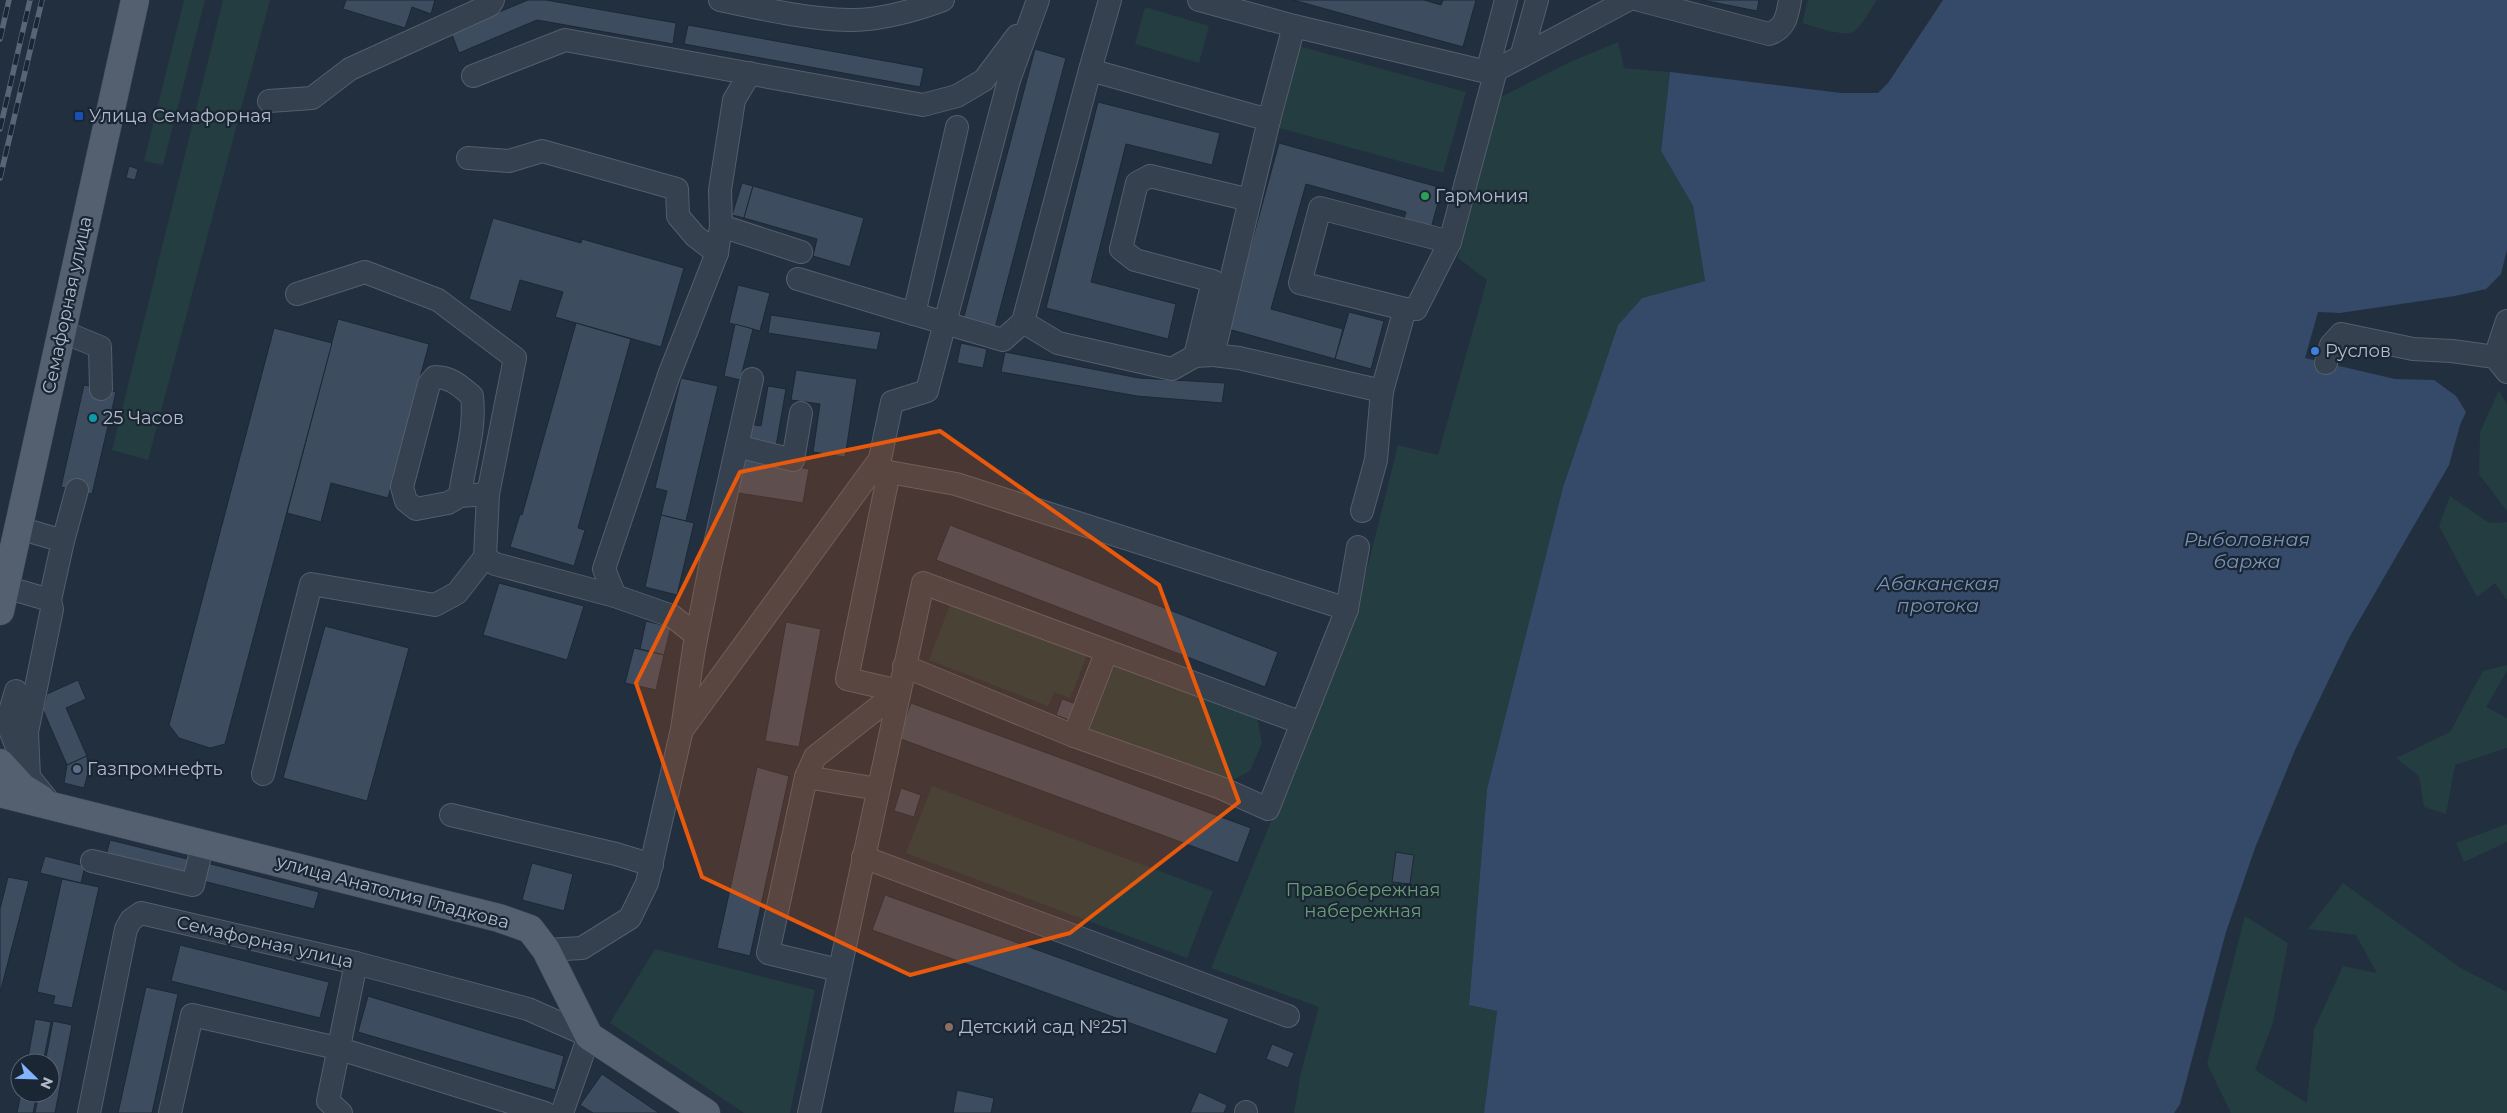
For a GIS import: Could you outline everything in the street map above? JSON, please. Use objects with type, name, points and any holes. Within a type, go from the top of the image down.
[{"type":"main road","name":"Семафорная улица","points":[[3,599],[135,0]]},
{"type":"main road","points":[[0,763],[23,788],[53,806]]},
{"type":"main road","name":"улица Анатолия Гладкова","points":[[0,793],[499,918],[530,929],[546,950],[589,1036]]},
{"type":"main road","points":[[589,1036],[706,1113]]},
{"type":"street","points":[[269,101],[312,98],[350,69],[490,4],[493,0]]},
{"type":"street","points":[[720,0],[786,7],[851,20],[943,0]]},
{"type":"street","points":[[798,279],[1003,340],[1023,322],[1110,0]]},
{"type":"street","points":[[1199,0],[1294,26],[1492,71],[1628,0]]},
{"type":"street","points":[[1450,242],[1320,208],[1300,283],[1405,309],[1416,309],[1450,242],[1492,71],[1506,0]]},
{"type":"street","points":[[1521,57],[1537,0]]},
{"type":"street","points":[[1639,0],[1769,34],[1780,30],[1786,22],[1790,0]]},
{"type":"street","points":[[472,76],[565,40],[923,105],[957,96],[984,80],[1035,9]]},
{"type":"street","points":[[682,729],[880,459],[892,402],[926,391],[1009,80],[1035,9]]},
{"type":"street","points":[[1204,356],[1250,200],[1294,26]]},
{"type":"street","points":[[1090,70],[1269,120]]},
{"type":"street","points":[[615,596],[604,569],[669,375],[717,253],[721,226],[720,190],[734,100],[750,73]]},
{"type":"street","points":[[914,314],[956,127]]},
{"type":"street","points":[[468,158],[509,161],[542,151],[677,189],[678,216],[695,236],[717,253]]},
{"type":"street","points":[[1204,356],[1213,281],[1135,260],[1121,249],[1137,183],[1150,176],[1250,200]]},
{"type":"street","points":[[721,226],[801,252]]},
{"type":"street","points":[[263,774],[311,584],[435,605],[457,592],[485,557],[488,494],[515,358],[438,300],[365,272],[297,294]]},
{"type":"street","points":[[1362,511],[1376,460],[1382,391],[1405,309]]},
{"type":"street","points":[[2326,363],[2331,345],[2341,334],[2413,348],[2452,351],[2501,365],[2507,321]]},
{"type":"street","points":[[1023,322],[1058,343],[1172,369],[1204,356],[1239,358],[1382,391]]},
{"type":"street","points":[[61,331],[100,347],[101,389]]},
{"type":"street","points":[[460,496],[472,437],[474,415],[472,396],[455,382],[445,377],[435,377],[429,384],[402,487],[406,501],[416,510],[448,503],[460,496],[488,494]]},
{"type":"street","points":[[546,950],[582,948],[630,918],[647,883],[682,729],[696,635],[752,379]]},
{"type":"street","points":[[737,446],[793,460],[801,413]]},
{"type":"street","points":[[899,691],[847,679],[889,472],[956,484],[1347,609]]},
{"type":"street","points":[[30,777],[27,732],[52,609],[50,600],[77,490]]},
{"type":"street","points":[[19,528],[63,541]]},
{"type":"street","points":[[904,666],[1074,736],[1221,788],[1268,809],[1347,609],[1358,547]]},
{"type":"street","points":[[485,557],[495,564],[615,596],[672,616],[696,635]]},
{"type":"street","points":[[809,1113],[838,970],[923,583],[1106,653],[1302,724]]},
{"type":"street","points":[[3,599],[50,600]]},
{"type":"street","points":[[1074,736],[1106,653]]},
{"type":"street","points":[[16,691],[7,722],[30,777],[53,806]]},
{"type":"street","points":[[838,970],[768,953],[806,777],[815,757],[899,691]]},
{"type":"street","points":[[806,777],[878,789]]},
{"type":"street","points":[[452,815],[616,854],[652,865]]},
{"type":"street","points":[[92,861],[193,886],[203,843]]},
{"type":"street","points":[[863,857],[1288,1016]]},
{"type":"street","name":"Семафорная улица","points":[[89,1113],[126,929],[136,915],[142,913],[356,963],[528,1009],[589,1036]]},
{"type":"street","points":[[341,1113],[328,1101],[337,1048],[356,963]]},
{"type":"street","points":[[170,1113],[192,1015],[337,1048],[544,1113]]},
{"type":"street","points":[[562,1113],[589,1036]]},
{"type":"highlighted area","points":[[940,431],[1159,585],[1239,802],[1070,933],[910,975],[702,877],[636,683],[740,472]]},
{"type":"green space","points":[[184,0],[205,0],[163,165],[144,161]]},
{"type":"green space","points":[[223,0],[270,0],[148,460],[112,450]]},
{"type":"green space","points":[[1808,0],[1877,0],[1857,29],[1853,32],[1843,33],[1828,31],[1802,23]]},
{"type":"green space","points":[[1145,7],[1209,26],[1199,63],[1135,44]]},
{"type":"green space","name":"Правобережная набережная","points":[[1618,42],[1624,68],[1670,72],[1661,151],[1693,206],[1705,281],[1642,298],[1618,325],[1563,487],[1487,789],[1469,1005],[1497,1011],[1484,1113],[1294,1113],[1301,1072],[1319,1007],[1211,968],[1355,617],[1398,445],[1438,455],[1487,280],[1458,258],[1495,100],[1570,62]]},
{"type":"green space","points":[[1295,45],[1466,92],[1443,173],[1272,126]]},
{"type":"green space","points":[[2499,390],[2507,404],[2507,511],[2479,474],[2480,432]]},
{"type":"green space","points":[[2450,496],[2489,523],[2507,522],[2507,600],[2495,583],[2477,597],[2439,526]]},
{"type":"green space","points":[[951,602],[1087,655],[1070,698],[1054,692],[1048,706],[929,660]]},
{"type":"green space","points":[[1114,664],[1257,717],[1262,743],[1250,771],[1226,783],[1089,731]]},
{"type":"green space","points":[[2507,665],[2507,671],[2486,707],[2507,718],[2507,748],[2455,765],[2446,814],[2424,807],[2419,776],[2396,758],[2450,732],[2483,671]]},
{"type":"green space","points":[[932,786],[1213,891],[1187,958],[906,853]]},
{"type":"green space","points":[[2507,824],[2507,842],[2464,862],[2456,843]]},
{"type":"green space","points":[[2343,883],[2459,967],[2507,992],[2507,1113],[2231,1113],[2207,1064],[2245,916],[2288,943],[2273,1023],[2255,1070],[2307,1103],[2314,1029],[2343,966],[2377,973],[2356,935],[2308,929]]},
{"type":"green space","points":[[655,949],[815,990],[790,1113],[744,1113],[610,1023]]},
{"type":"water","name":"Абаканская протока","points":[[1943,0],[2507,0],[2507,250],[2501,274],[2486,289],[2455,296],[2340,313],[2318,312],[2305,358],[2395,379],[2434,380],[2456,396],[2466,412],[2460,425],[2449,465],[2349,638],[2295,750],[2255,848],[2226,932],[2180,1104],[2174,1113],[1484,1113],[1497,1011],[1469,1005],[1487,789],[1563,487],[1618,325],[1642,298],[1705,281],[1693,206],[1661,151],[1670,72],[1841,93],[1878,93],[1888,83]]},
{"type":"building","points":[[346,0],[435,0],[431,14],[412,7],[405,28],[343,9]]},
{"type":"building","points":[[528,0],[546,0],[676,23],[673,44],[537,20],[459,53],[451,32]]},
{"type":"building","points":[[1293,0],[1424,0],[1441,5],[1443,0],[1476,0],[1463,47]]},
{"type":"building","points":[[1702,0],[1759,0],[1757,11]]},
{"type":"building","points":[[688,25],[924,68],[920,87],[684,44]]},
{"type":"building","points":[[1035,49],[1066,58],[995,328],[963,320]]},
{"type":"building","points":[[1098,102],[1220,133],[1212,165],[1126,144],[1091,282],[1176,304],[1168,339],[1046,308]]},
{"type":"building","points":[[1279,143],[1442,188],[1430,232],[1402,225],[1406,212],[1306,184],[1271,309],[1343,329],[1335,359],[1228,329]]},
{"type":"building","points":[[129,166],[138,169],[135,180],[126,178]]},
{"type":"building","points":[[742,183],[753,186],[744,218],[732,215]]},
{"type":"building","points":[[753,186],[864,218],[850,267],[813,256],[817,239],[744,218]]},
{"type":"building","points":[[493,218],[581,243],[582,239],[684,268],[661,347],[555,317],[563,292],[520,280],[511,312],[469,299]]},
{"type":"building","points":[[738,285],[770,293],[760,331],[729,323]]},
{"type":"building","points":[[1349,312],[1384,321],[1371,369],[1335,359]]},
{"type":"building","points":[[771,315],[881,332],[877,350],[768,333]]},
{"type":"building","points":[[338,319],[429,344],[388,498],[331,483],[321,522],[287,513]]},
{"type":"building","points":[[576,323],[631,339],[578,528],[585,530],[574,566],[510,547],[520,514],[522,515]]},
{"type":"building","points":[[735,324],[753,329],[740,380],[724,376]]},
{"type":"building","points":[[274,328],[332,343],[225,744],[210,748],[179,738],[169,725]]},
{"type":"building","points":[[961,343],[987,349],[983,368],[957,363]]},
{"type":"building","points":[[1005,352],[1139,378],[1225,383],[1222,403],[1137,396],[1001,372]]},
{"type":"building","points":[[796,370],[857,379],[845,457],[813,452],[820,404],[791,400]]},
{"type":"building","points":[[681,378],[718,386],[686,521],[661,515],[667,491],[655,488]]},
{"type":"building","name":"25 Часов","points":[[84,385],[116,392],[92,494],[61,487]]},
{"type":"building","points":[[768,386],[786,389],[776,446],[747,441],[750,424],[761,426]]},
{"type":"building","points":[[744,458],[809,469],[803,503],[738,493]]},
{"type":"building","points":[[661,515],[694,523],[677,595],[645,587]]},
{"type":"building","points":[[950,525],[1278,652],[1265,687],[936,560]]},
{"type":"building","points":[[499,583],[584,606],[567,660],[483,635]]},
{"type":"building","points":[[646,621],[671,627],[664,655],[640,649]]},
{"type":"building","points":[[786,622],[821,629],[799,747],[765,741]]},
{"type":"building","points":[[325,626],[409,648],[367,801],[283,778]]},
{"type":"building","points":[[634,648],[664,655],[656,690],[625,683]]},
{"type":"building","points":[[78,680],[86,699],[66,708],[87,756],[67,765],[43,710],[47,694]]},
{"type":"building","points":[[1062,699],[1076,704],[1069,720],[1056,715]]},
{"type":"building","points":[[911,703],[1251,828],[1238,863],[898,738]]},
{"type":"building","name":"Газпромнефть","points":[[87,756],[88,773],[84,788],[64,783],[67,765]]},
{"type":"building","points":[[757,767],[789,776],[750,956],[717,948]]},
{"type":"building","points":[[901,788],[921,795],[914,817],[894,811]]},
{"type":"building","points":[[110,840],[195,861],[191,877],[106,856]]},
{"type":"building","points":[[1396,852],[1414,855],[1410,884],[1392,882]]},
{"type":"building","points":[[45,856],[85,866],[81,883],[40,873]]},
{"type":"building","points":[[207,863],[319,892],[314,909],[203,881]]},
{"type":"building","points":[[532,863],[573,874],[564,911],[522,900]]},
{"type":"building","points":[[8,877],[29,881],[0,993],[0,909]]},
{"type":"building","points":[[62,879],[99,887],[72,1008],[53,1004],[55,996],[37,992]]},
{"type":"building","points":[[885,895],[1229,1019],[1216,1054],[872,930]]},
{"type":"building","points":[[180,945],[329,982],[320,1018],[171,981]]},
{"type":"building","points":[[146,987],[178,994],[152,1113],[118,1113]]},
{"type":"building","points":[[368,996],[564,1056],[555,1090],[358,1032]]},
{"type":"building","points":[[35,1019],[51,1022],[45,1053],[29,1053]]},
{"type":"building","points":[[53,1021],[72,1025],[60,1087],[60,1053],[47,1053]]},
{"type":"building","points":[[1272,1044],[1294,1053],[1288,1068],[1266,1059]]},
{"type":"building","points":[[602,1074],[659,1113],[593,1113],[580,1105]]},
{"type":"building","points":[[957,1090],[994,1098],[991,1113],[953,1113]]},
{"type":"building","points":[[1199,1092],[1227,1105],[1224,1113],[1190,1113]]},
{"type":"building","points":[[19,1103],[35,1103],[33,1113],[17,1113]]},
{"type":"building","points":[[37,1103],[57,1103],[55,1113],[35,1113]]},
{"type":"railway","points":[[0,39],[9,0]]},
{"type":"railway","points":[[0,129],[30,0]]},
{"type":"railway","points":[[0,178],[42,0]]},
{"type":"place","name":"Улица Семафорная","points":[[79,116]]},
{"type":"place","name":"Гармония","points":[[1425,196]]},
{"type":"place","name":"Руслов","points":[[2315,351]]},
{"type":"place","name":"25 Часов","points":[[93,418]]},
{"type":"place","name":"Газпромнефть","points":[[77,769]]},
{"type":"place","name":"Детский сад №251","points":[[949,1027]]},
{"type":"water label","name":"Рыболовная баржа","points":[[2247,550]]}]
